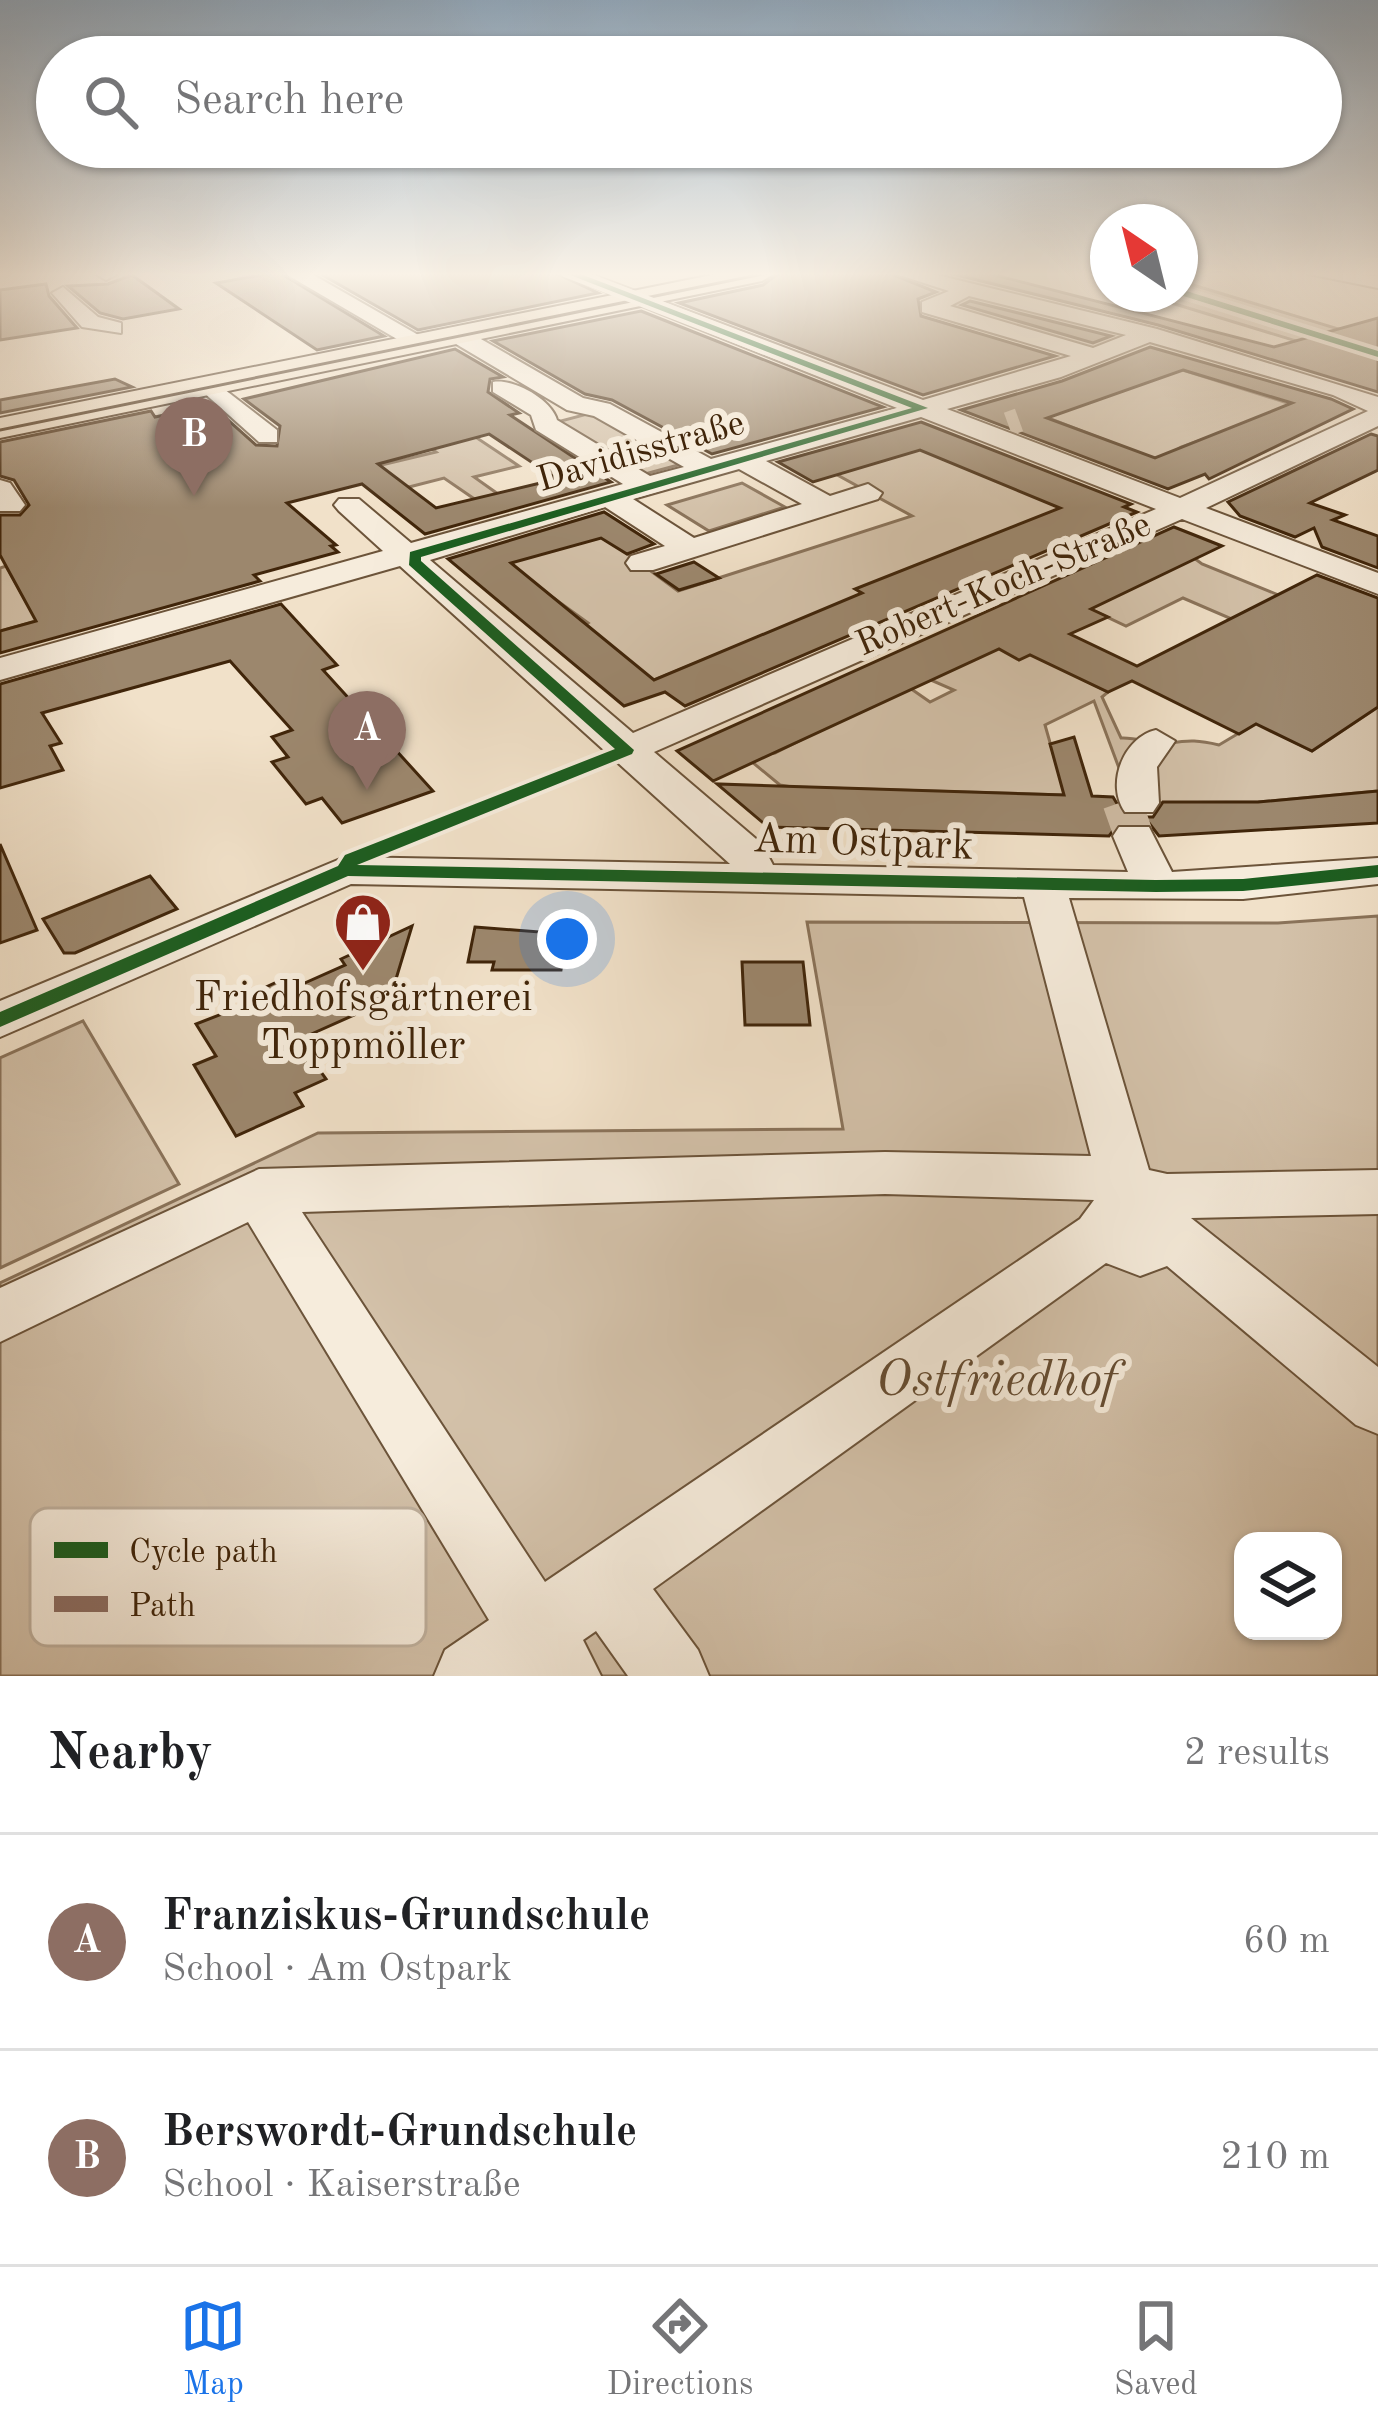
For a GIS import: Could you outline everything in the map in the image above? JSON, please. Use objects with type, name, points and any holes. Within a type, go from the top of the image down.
[{"type":"main road","points":[[0,428],[386,351]]},
{"type":"street","points":[[452,351],[543,412],[576,405]]},
{"type":"street","points":[[459,351],[576,405],[601,409],[708,469]]},
{"type":"street","points":[[772,351],[923,409],[996,428],[1182,508],[1376,582]]},
{"type":"street","points":[[1079,351],[1096,356]]},
{"type":"street","name":"Davidisstraße","points":[[0,669],[923,409],[1108,351]]},
{"type":"street","points":[[1206,351],[1375,403]]},
{"type":"street","points":[[211,386],[268,436]]},
{"type":"street","name":"Robert-Koch-Straße","points":[[626,750],[1182,508],[1375,403]]},
{"type":"street","points":[[543,412],[544,424],[646,486]]},
{"type":"street","points":[[741,460],[826,506]]},
{"type":"street","points":[[642,563],[868,493]]},
{"type":"street","points":[[608,496],[690,548]]},
{"type":"street","points":[[349,505],[746,853],[757,877]]},
{"type":"street","points":[[1156,741],[1137,767],[1142,825],[1166,886]]},
{"type":"street","name":"Am Ostpark","points":[[0,1020],[346,870],[1166,886],[1243,885],[1378,871]]},
{"type":"street","points":[[1043,885],[1113,1210]]},
{"type":"street","points":[[0,1316],[259,1191],[885,1173],[1090,1177],[1140,1252],[1173,1237],[1378,1405]]},
{"type":"street","points":[[259,1191],[550,1653]]},
{"type":"street","points":[[471,1676],[550,1653],[605,1583],[1113,1210],[1167,1196],[1378,1192]]},
{"type":"street","points":[[605,1583],[672,1676]]},
{"type":"green space","points":[[1330,351],[1378,351],[1378,366]]},
{"type":"green space","points":[[1170,366],[1297,406],[1181,447],[1159,461],[1025,409]]},
{"type":"green space","points":[[591,413],[682,464],[645,474],[557,422]]},
{"type":"green space","points":[[441,414],[519,466],[474,477],[498,494],[476,500],[444,478],[401,489],[373,467],[436,452],[389,417]]},
{"type":"green space","points":[[909,445],[1073,507],[857,589],[862,593],[856,597],[652,681],[583,626],[588,623],[505,563],[602,535],[678,591],[912,516],[832,472]]},
{"type":"green space","points":[[742,483],[785,507],[709,531],[667,505]]},
{"type":"green space","points":[[1194,558],[1338,619],[1308,652],[1183,598],[1126,626],[1084,606]]},
{"type":"green space","points":[[6,566],[37,621],[0,631],[0,568]]},
{"type":"green space","points":[[997,645],[1031,654],[1108,692],[1102,697],[1121,738],[1219,745],[1256,723],[1312,751],[1378,707],[1378,791],[1258,802],[1132,803],[1094,701],[1045,725],[1065,795],[792,787],[780,785],[746,757],[775,753],[907,686],[930,702],[954,690],[926,678]]},
{"type":"green space","name":"Ostfriedhof","points":[[1378,916],[1378,1676],[0,1676],[0,1283],[318,1133],[843,1129],[807,922],[1278,923]]},
{"type":"green space","points":[[83,1021],[179,1184],[0,1268],[0,1058]]},
{"type":"building","points":[[459,351],[503,377],[490,379],[488,392],[519,413],[510,415],[611,482],[425,534],[362,484],[287,503],[336,545],[331,546],[338,552],[254,575],[260,581],[0,653],[0,631],[36,621],[0,555],[0,515],[20,515],[29,505],[14,480],[0,476],[0,442],[151,411],[155,417],[211,405],[256,445],[277,446],[280,426],[244,399]],"holes":[[[489,434],[557,479],[436,508],[378,464]]]},
{"type":"building","points":[[511,351],[742,351],[883,407],[712,454],[612,400],[585,394]]},
{"type":"building","points":[[807,351],[1039,351],[1055,356],[923,395]]},
{"type":"building","points":[[1139,351],[1165,351],[1353,409],[1209,479],[1205,474],[1168,489],[961,410],[1062,381]],"holes":[[[1183,370],[1292,403],[1155,458],[1047,418]]]},
{"type":"building","points":[[1244,351],[1378,351],[1378,392]]},
{"type":"building","points":[[115,379],[132,387],[0,413],[0,400]]},
{"type":"building","points":[[921,422],[1131,504],[1124,507],[1137,512],[685,706],[665,692],[624,706],[448,559],[604,512],[654,544],[627,554],[601,538],[511,563],[654,680],[862,593],[855,589],[1060,508],[920,450],[813,482],[778,462]]},
{"type":"building","points":[[1371,434],[1378,436],[1378,470],[1310,503],[1345,515],[1333,520],[1378,536],[1378,568],[1322,547],[1314,528],[1295,537],[1240,516],[1228,502]]},
{"type":"building","points":[[1174,527],[1222,546],[1091,609],[1108,617],[1070,634],[1137,666],[1317,575],[1378,598],[1378,707],[1312,751],[1256,724],[1239,734],[1132,681],[1108,692],[1030,655],[1019,660],[999,649],[713,781],[677,751]]},
{"type":"building","points":[[694,562],[719,578],[679,590],[656,574]]},
{"type":"building","points":[[281,604],[337,665],[323,670],[433,791],[342,823],[322,798],[306,804],[272,762],[288,757],[272,737],[292,730],[230,661],[42,713],[61,743],[50,746],[63,770],[0,788],[0,684]]},
{"type":"building","points":[[1074,737],[1092,796],[1113,797],[1125,817],[1153,817],[1163,802],[1258,802],[1378,791],[1378,823],[1159,836],[1149,823],[1119,823],[1109,836],[768,827],[717,784],[1064,795],[1050,744]]},
{"type":"building","points":[[0,844],[37,930],[0,943]]},
{"type":"building","points":[[150,876],[177,909],[75,953],[64,953],[43,919]]},
{"type":"building","points":[[412,926],[390,999],[298,1040],[326,1079],[295,1093],[303,1106],[236,1136],[194,1065],[216,1056],[196,1024],[258,1000],[253,993],[281,980],[289,990],[345,965],[341,959]]},
{"type":"building","points":[[475,927],[566,934],[561,970],[492,970],[494,962],[468,962]]},
{"type":"building","points":[[742,962],[803,962],[810,1025],[745,1025]]},
{"type":"tunnel","points":[[1008,424],[1019,420]]},
{"type":"tunnel","points":[[1122,802],[1134,836]]},
{"type":"tram line","points":[[0,430],[385,351]]},
{"type":"cycle path","points":[[774,351],[923,408]]},
{"type":"cycle path","points":[[1369,351],[1378,354]]},
{"type":"cycle path","points":[[345,870],[351,859],[626,750],[414,562],[415,555],[923,408]]},
{"type":"cycle path","points":[[0,1020],[345,870],[1156,886],[1243,885],[1378,871]]},
{"type":"place","name":"Berswordt-Grundschule","points":[[194,496]]},
{"type":"place","name":"Franziskus-Grundschule","points":[[367,790]]},
{"type":"place","name":"Friedhofsgärtnerei Toppmöller","points":[[363,973]]}]
